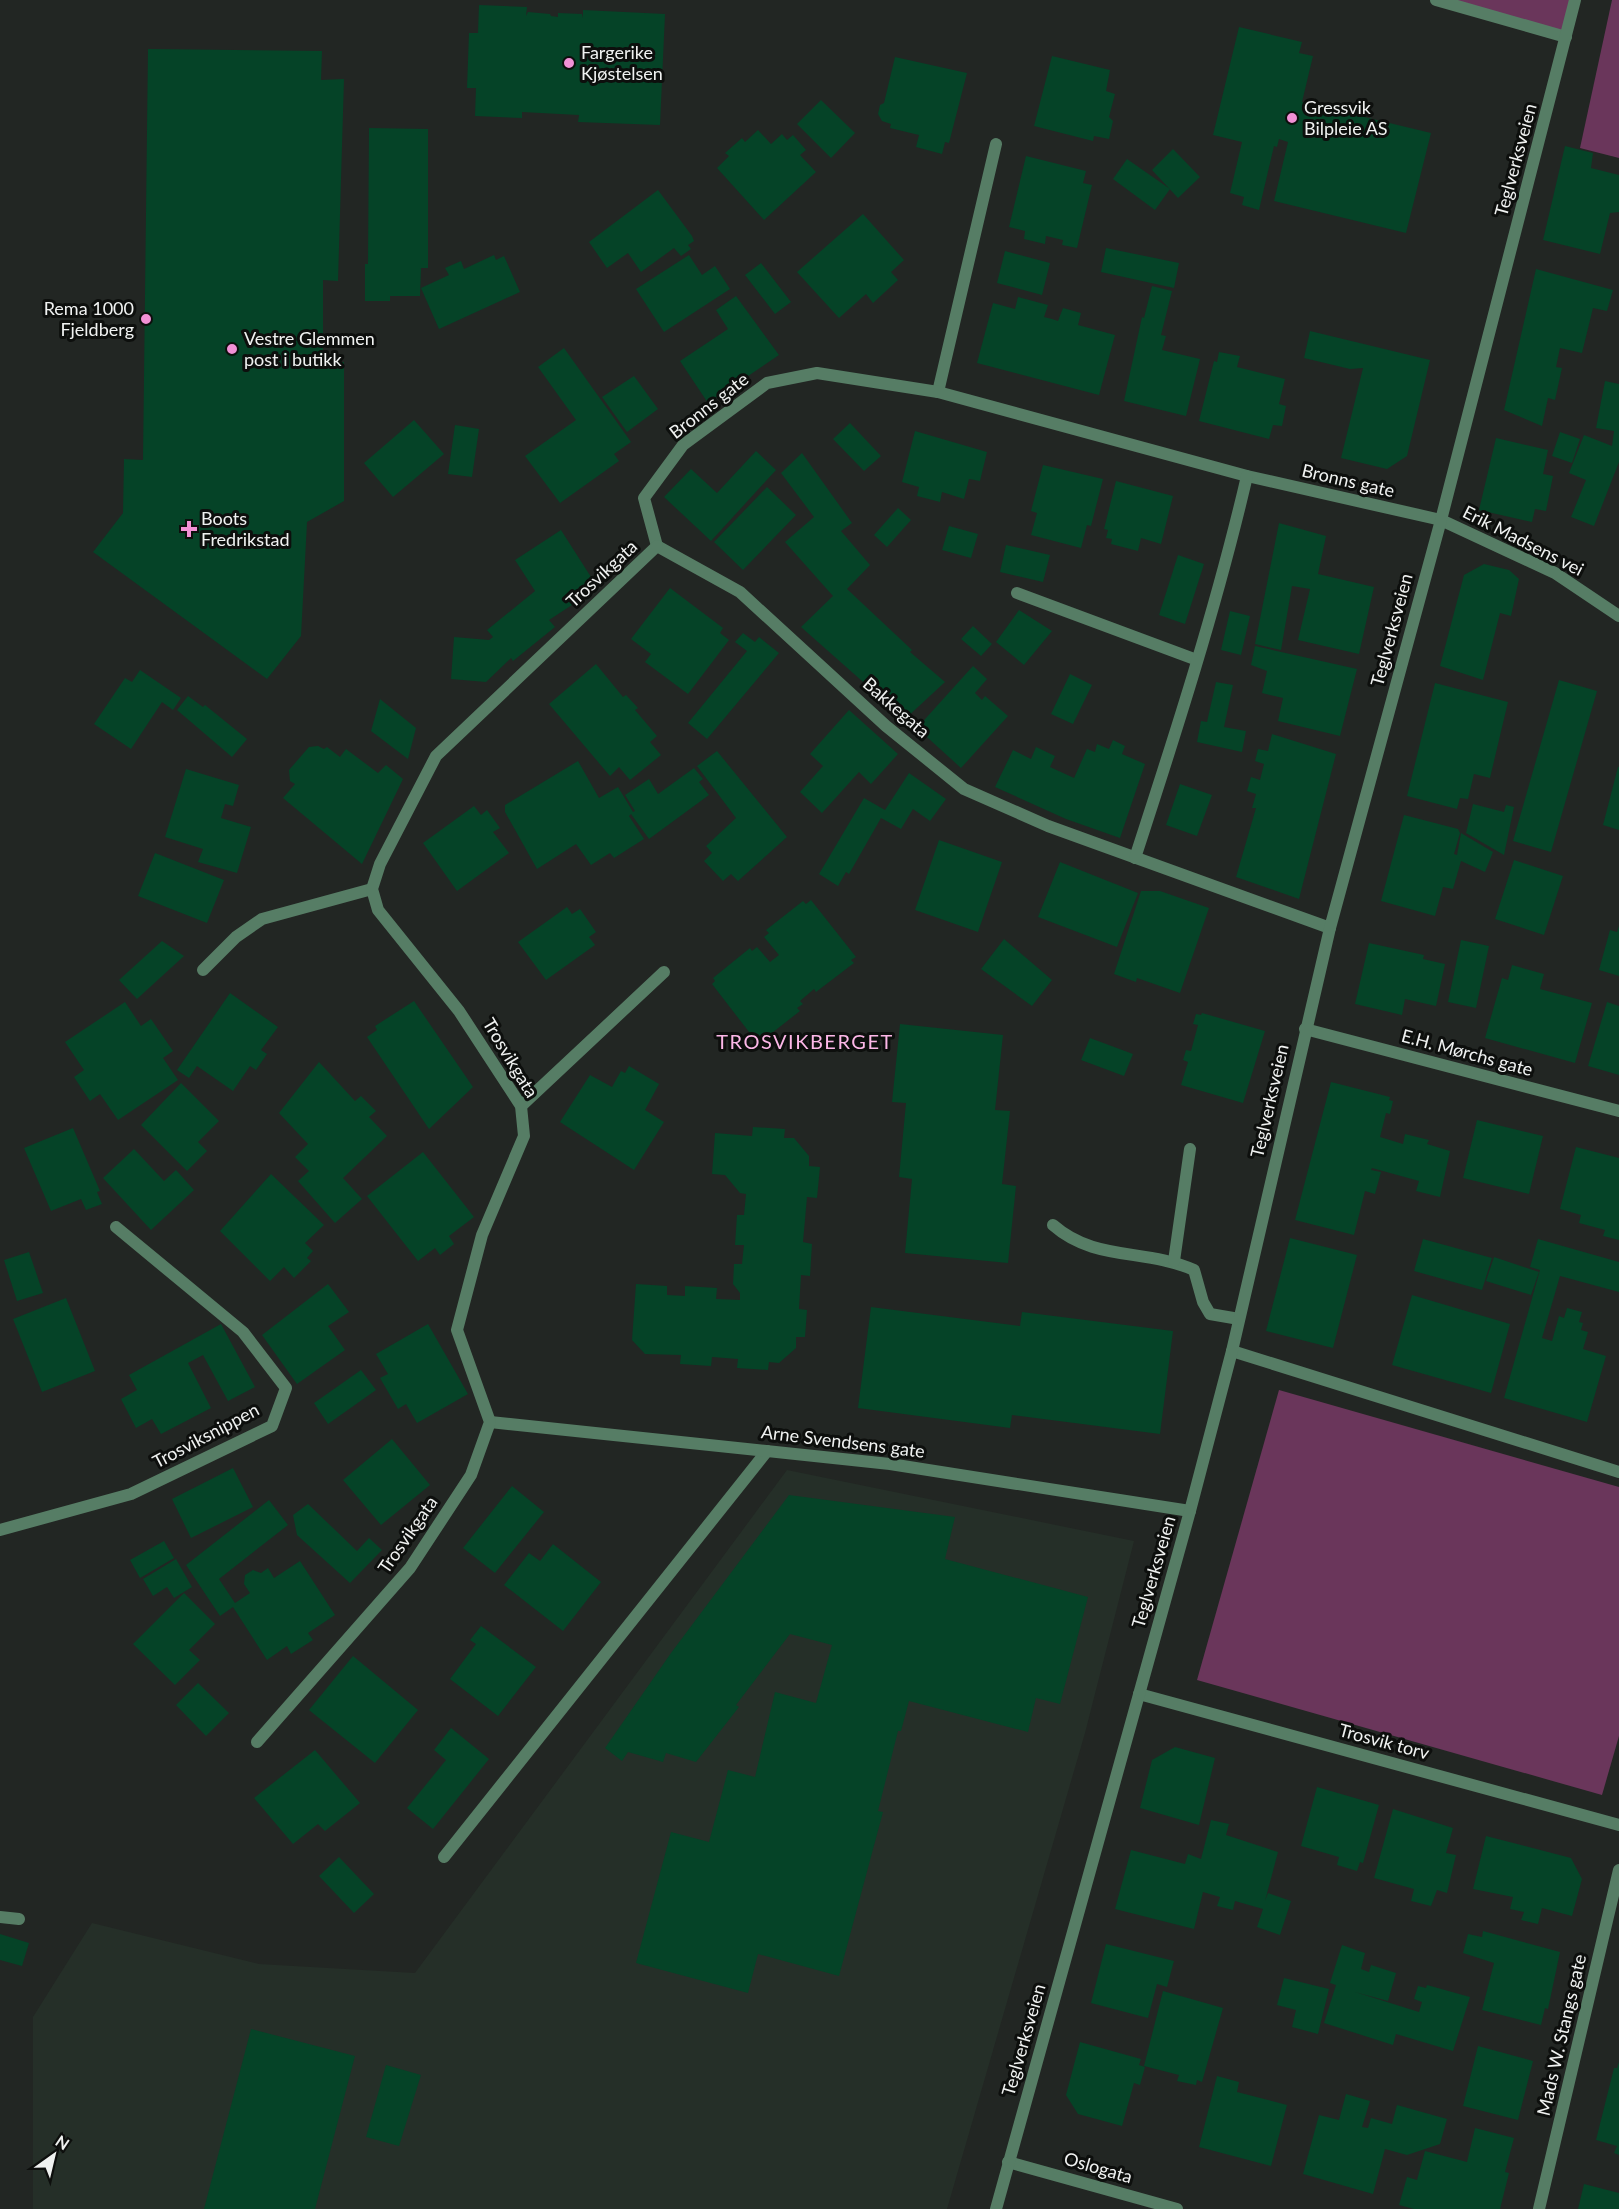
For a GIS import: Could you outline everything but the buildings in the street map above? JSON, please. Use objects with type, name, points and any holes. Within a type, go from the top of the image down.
[{"type":"street","points":[[1436,0],[1566,37]]},
{"type":"street","name":"Teglverksveien","points":[[996,2209],[1190,1511],[1232,1351],[1330,928],[1441,520],[1575,0]]},
{"type":"street","points":[[938,392],[996,144]]},
{"type":"street","name":"Bronns gate","points":[[657,546],[644,498],[683,446],[767,383],[817,373],[938,392],[1248,476],[1441,520]]},
{"type":"street","points":[[1135,858],[1230,552],[1248,476]]},
{"type":"street","name":"Erik Madsens vei","points":[[1441,520],[1555,573],[1619,616]]},
{"type":"street","name":"Bakkegata","points":[[657,546],[740,592],[886,726],[964,789],[1048,826],[1330,928]]},
{"type":"street","name":"Trosvikgata","points":[[257,1742],[410,1568],[471,1475],[490,1422],[457,1330],[482,1235],[524,1136],[521,1106],[459,1011],[378,910],[372,889],[380,864],[436,756],[657,546]]},
{"type":"street","points":[[1017,593],[1197,660]]},
{"type":"street","points":[[203,970],[236,937],[262,919],[372,889]]},
{"type":"street","points":[[521,1106],[664,972]]},
{"type":"street","name":"E.H. Mørchs gate","points":[[1305,1029],[1619,1111]]},
{"type":"street","points":[[1174,1261],[1190,1149]]},
{"type":"street","points":[[1053,1225],[1068,1238],[1089,1248],[1174,1261],[1194,1270],[1203,1302],[1210,1314],[1239,1319]]},
{"type":"street","name":"Trosviksnippen","points":[[0,1530],[131,1494],[272,1426],[286,1388],[243,1332],[116,1227]]},
{"type":"street","points":[[1232,1351],[1619,1472]]},
{"type":"street","name":"Arne Svendsens gate","points":[[490,1422],[890,1464],[1190,1511]]},
{"type":"street","points":[[444,1857],[767,1451]]},
{"type":"street","name":"Trosvik torv","points":[[1139,1694],[1619,1826]]},
{"type":"street","name":"Mads W. Stangs gate","points":[[1539,2209],[1619,1870]]},
{"type":"street","points":[[0,1917],[19,1919]]},
{"type":"street","name":"Oslogata","points":[[1008,2162],[1177,2209]]},
{"type":"shaded area","points":[[1436,0],[1577,0],[1566,37]]},
{"type":"shaded area","points":[[1612,0],[1619,0],[1619,158],[1580,148]]},
{"type":"shaded area","points":[[1279,1390],[1619,1487],[1619,1736],[1602,1795],[1197,1680]]},
{"type":"shaded area","points":[[787,1470],[1134,1541],[1085,1733],[947,2209],[33,2209],[33,2017],[92,1923],[259,1964],[415,1973]]},
{"type":"place","name":"Fargerike Kjøstelsen","points":[[569,63]]},
{"type":"place","name":"Gressvik Bilpleie AS","points":[[1292,118]]},
{"type":"place","name":"Rema 1000 Fjeldberg","points":[[146,319]]},
{"type":"place","name":"Vestre Glemmen post i butikk","points":[[232,349]]},
{"type":"place","name":"Boots Fredrikstad","points":[[189,529]]},
{"type":"district","name":"TROSVIKBERGET","points":[[805,1042]]}]
